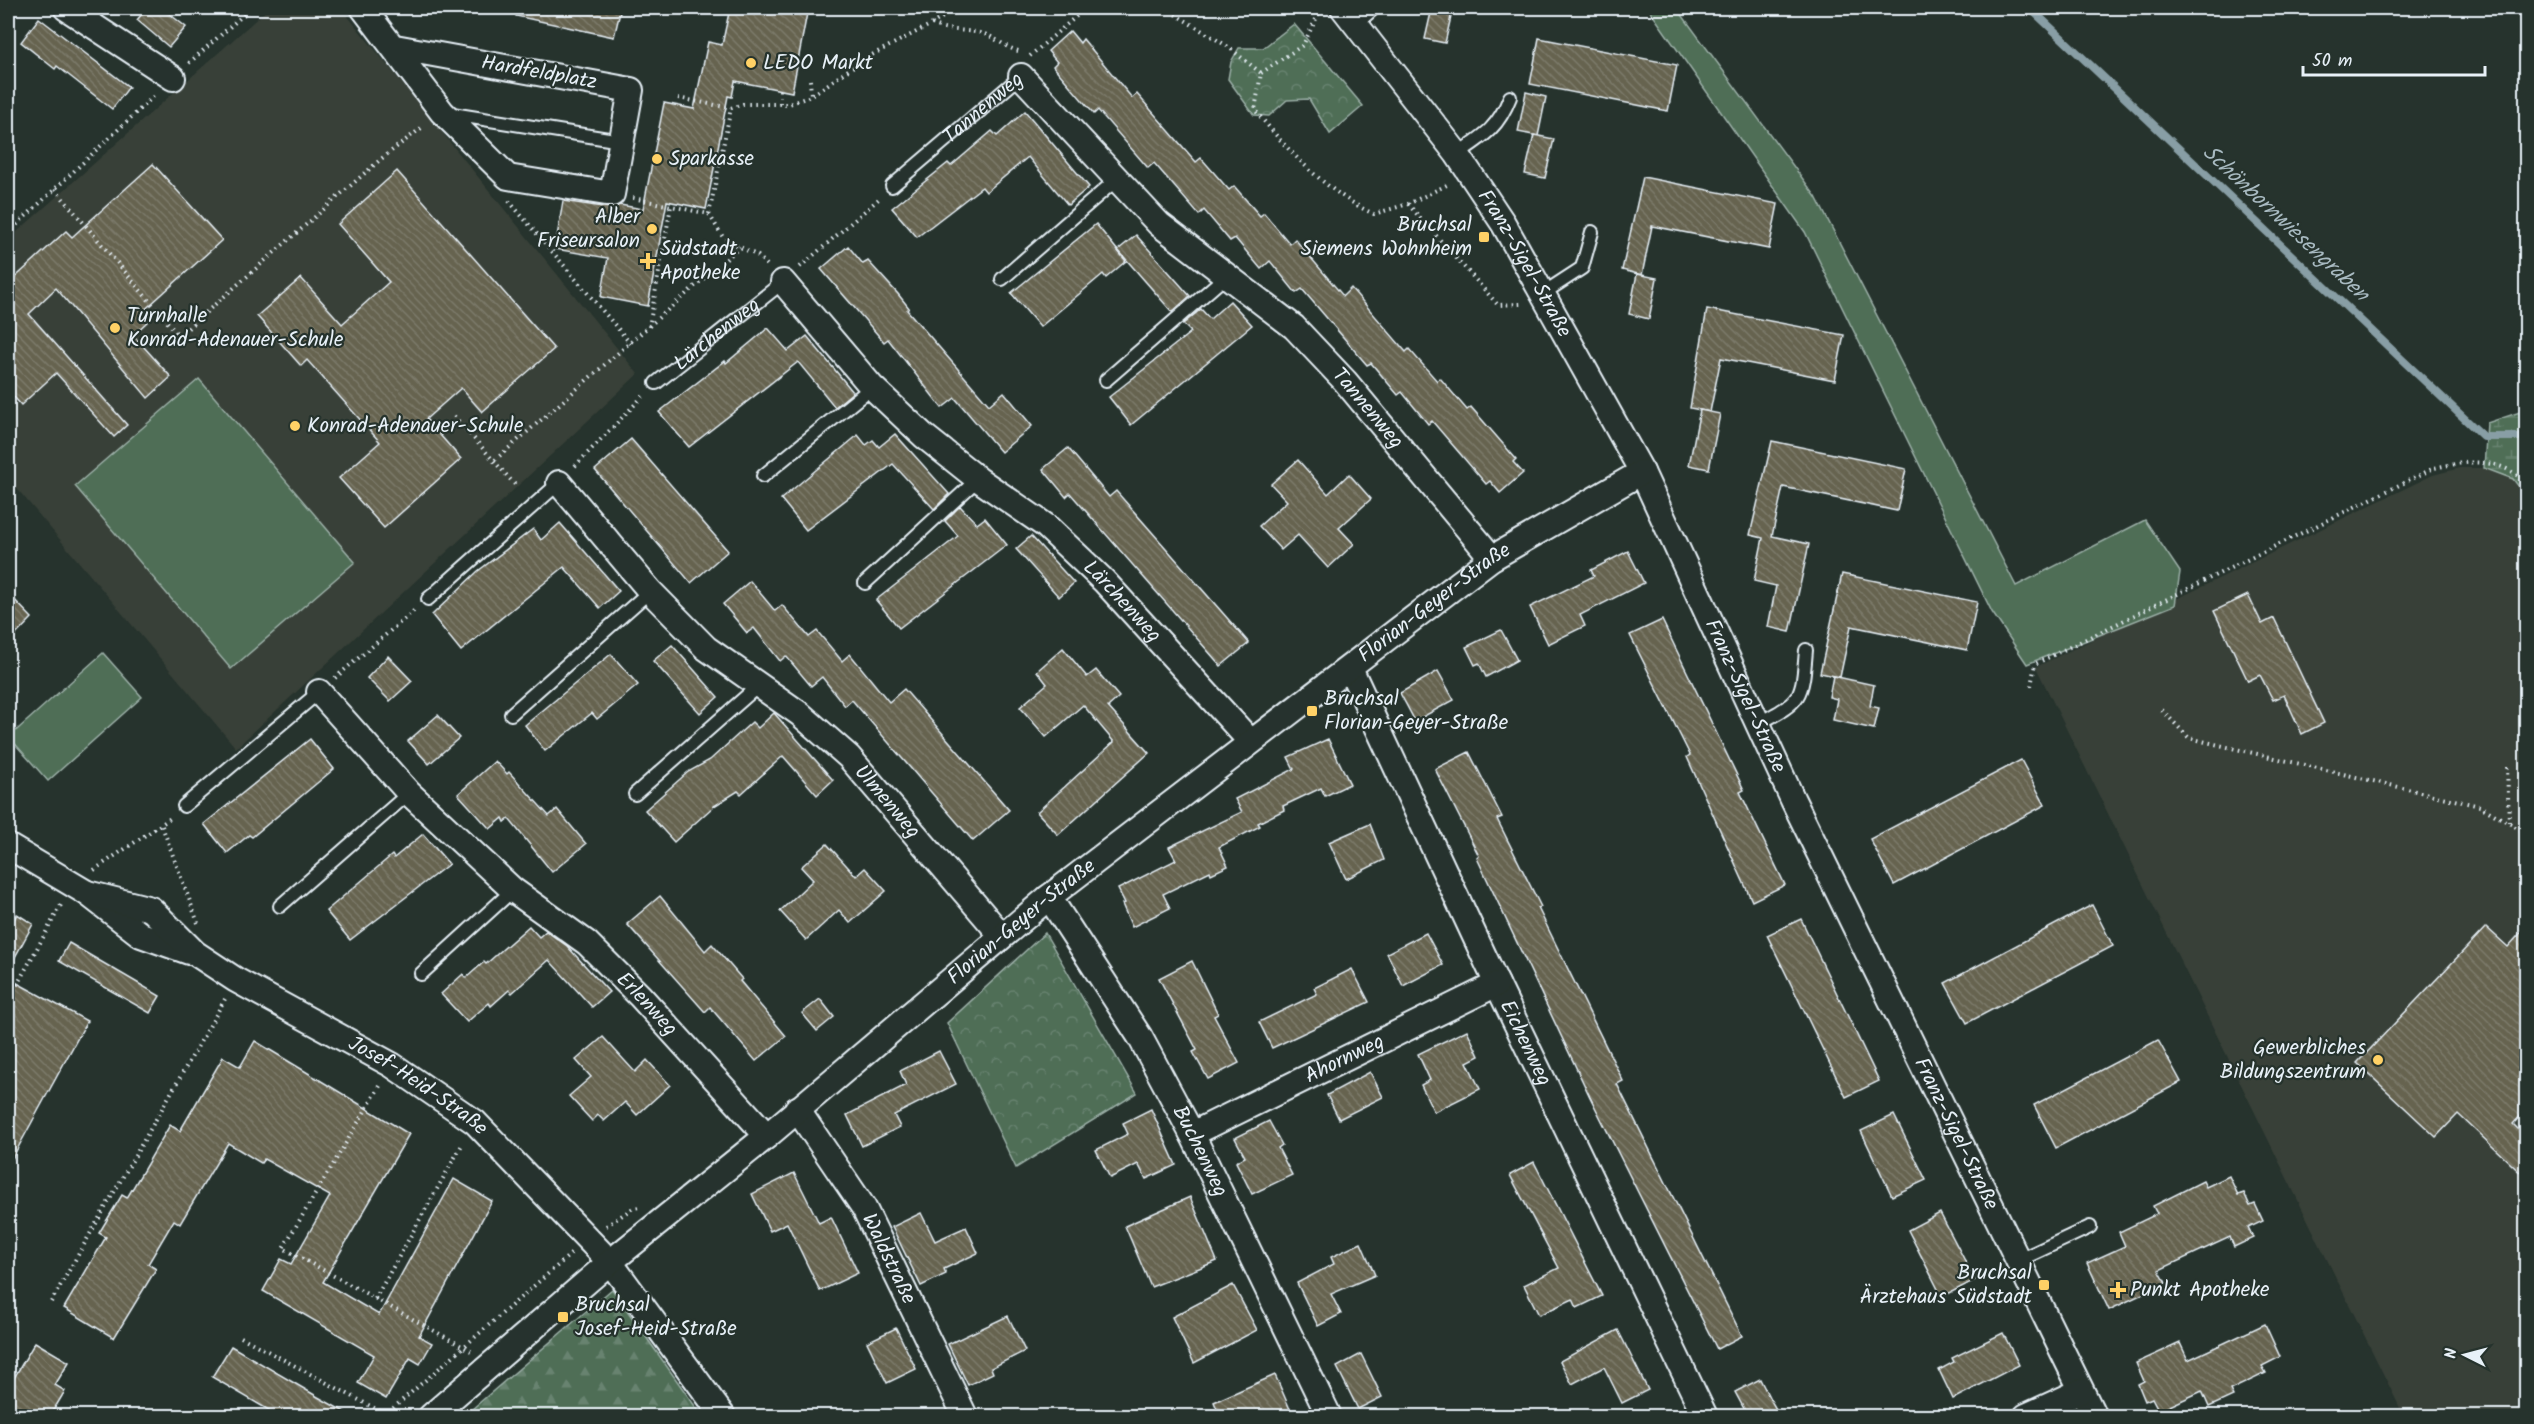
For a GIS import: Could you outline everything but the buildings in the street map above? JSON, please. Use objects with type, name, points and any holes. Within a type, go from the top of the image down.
[{"type":"street","points":[[66,8],[172,78]]},
{"type":"street","points":[[363,8],[442,112],[508,177],[612,194]]},
{"type":"street","name":"Franz-Sigel-Straße","points":[[1349,16],[1457,154],[1503,223],[1642,472],[1758,724],[2094,1416]]},
{"type":"street","name":"Hardfeldplatz","points":[[394,47],[631,90],[612,194]]},
{"type":"street","name":"Tannenweg","points":[[1021,76],[1159,224],[1294,327],[1338,373],[1492,558]]},
{"type":"street","name":"Lärchenweg","points":[[783,282],[872,387],[924,436],[978,479],[1046,526],[1104,581],[1250,741]]},
{"type":"street","name":"Florian-Geyer-Straße","points":[[431,1416],[610,1262],[766,1136],[1049,897],[1492,558],[1642,472]]},
{"type":"street","name":"Ulmenweg","points":[[559,483],[650,591],[706,648],[800,714],[849,757],[1002,936]]},
{"type":"street","name":"Eichenweg","points":[[1350,668],[1497,984],[1705,1416]]},
{"type":"street","name":"Erlenweg","points":[[319,692],[410,793],[513,890],[587,943],[640,996],[766,1136]]},
{"type":"street","name":"Josef-Heid-Straße","points":[[8,846],[80,889],[141,935],[195,953],[236,980],[392,1065],[475,1122],[610,1262],[723,1416]]},
{"type":"street","name":"Buchenweg","points":[[1049,897],[1140,1036],[1192,1134],[1329,1416]]},
{"type":"street","name":"Ahornweg","points":[[1192,1134],[1497,984]]},
{"type":"street","name":"Waldstraße","points":[[798,1109],[864,1208],[965,1416]]},
{"type":"street","points":[[2026,1416],[2081,1390]]},
{"type":"lane","points":[[1349,16],[1374,8]]},
{"type":"lane","name":"Tannenweg","points":[[892,186],[1021,76]]},
{"type":"lane","points":[[1457,154],[1492,129],[1501,119],[1510,97]]},
{"type":"lane","points":[[442,112],[621,141]]},
{"type":"lane","points":[[1002,279],[1117,179]]},
{"type":"lane","points":[[1542,294],[1582,268],[1592,232]]},
{"type":"lane","points":[[1106,380],[1226,276]]},
{"type":"lane","name":"Lärchenweg","points":[[656,383],[783,282]]},
{"type":"lane","points":[[763,476],[872,387]]},
{"type":"lane","points":[[865,583],[978,479]]},
{"type":"lane","points":[[428,598],[559,483]]},
{"type":"lane","points":[[511,714],[650,591]]},
{"type":"lane","points":[[1758,724],[1789,708],[1798,699],[1803,684],[1806,650]]},
{"type":"lane","points":[[635,794],[758,686]]},
{"type":"lane","points":[[184,806],[319,692]]},
{"type":"lane","points":[[280,906],[410,793]]},
{"type":"lane","points":[[421,974],[513,890]]},
{"type":"lane","points":[[2017,1261],[2090,1227]]},
{"type":"path","points":[[8,233],[172,78],[251,8]]},
{"type":"path","points":[[678,98],[731,108],[743,104],[789,104],[811,96],[864,59],[932,24],[957,8]]},
{"type":"path","points":[[1021,76],[1031,54],[1086,8]]},
{"type":"path","points":[[1165,8],[1227,46],[1261,73]]},
{"type":"path","points":[[1322,8],[1303,45],[1261,73],[1255,110],[1286,149],[1356,206],[1374,214],[1408,204],[1448,184],[1455,194]]},
{"type":"path","points":[[932,24],[944,29],[985,34],[1009,49],[1031,54]]},
{"type":"path","points":[[810,81],[811,96]]},
{"type":"path","points":[[780,90],[780,103]]},
{"type":"path","points":[[731,108],[710,214],[724,239],[758,256],[783,282],[892,186]]},
{"type":"path","points":[[55,189],[179,336],[381,159],[442,112]]},
{"type":"path","points":[[508,177],[509,203],[631,344]]},
{"type":"path","points":[[612,194],[710,214]]},
{"type":"path","points":[[1408,204],[1498,305],[1525,304],[1518,294]]},
{"type":"path","points":[[649,328],[671,206]]},
{"type":"path","points":[[495,460],[740,247]]},
{"type":"path","points":[[559,483],[656,383]]},
{"type":"path","points":[[454,416],[517,487]]},
{"type":"path","points":[[2031,686],[2035,664],[2434,468],[2464,461],[2492,463],[2519,475],[2526,484]]},
{"type":"path","points":[[319,692],[428,598]]},
{"type":"path","points":[[2162,710],[2189,738],[2480,806],[2526,833]]},
{"type":"path","points":[[2507,767],[2509,823]]},
{"type":"path","points":[[8,1001],[80,889],[162,826],[184,806]]},
{"type":"path","points":[[162,826],[199,920],[195,953]]},
{"type":"path","points":[[51,1302],[236,980]]},
{"type":"path","points":[[392,1065],[283,1248],[492,1363]]},
{"type":"path","points":[[375,1299],[475,1122]]},
{"type":"path","points":[[241,1337],[386,1416],[588,1239],[633,1208],[643,1206]]},
{"type":"path","points":[[8,1373],[14,1362]]},
{"type":"shaded area","name":"Konrad-Adenauer-Schule","points":[[269,8],[341,8],[638,374],[236,748],[8,478],[8,240]]},
{"type":"shaded area","name":"Gewerbliches Bildungszentrum","points":[[2460,468],[2484,468],[2513,479],[2526,496],[2526,1416],[2404,1416],[2036,667],[2433,475]]},
{"type":"green space","points":[[1648,8],[1677,8],[1816,197],[2016,586],[2145,520],[2180,572],[2175,605],[2027,664],[1992,612],[1805,232]]},
{"type":"green space","points":[[1294,24],[1363,106],[1330,134],[1309,99],[1287,100],[1269,116],[1254,115],[1228,79],[1231,62],[1239,48],[1263,48]]},
{"type":"green space","points":[[199,379],[355,562],[231,669],[75,486]]},
{"type":"green space","points":[[2526,410],[2526,496],[2513,479],[2484,468],[2487,423]]},
{"type":"green space","points":[[103,653],[142,697],[48,781],[9,737]]},
{"type":"green space","points":[[1045,933],[1137,1093],[1016,1168],[947,1023]]},
{"type":"green space","points":[[612,1289],[702,1416],[464,1416]]},
{"type":"waterway","name":"Schönbornwiesengraben","points":[[2030,8],[2484,437],[2519,437],[2526,434]]},
{"type":"place","name":"LEDO Markt","points":[[751,63]]},
{"type":"place","name":"Sparkasse","points":[[657,159]]},
{"type":"place","name":"Alber Friseursalon","points":[[652,229]]},
{"type":"place","name":"Bruchsal Siemens Wohnheim","points":[[1484,237]]},
{"type":"place","name":"Südstadt Apotheke","points":[[648,261]]},
{"type":"place","name":"Turnhalle Konrad-Adenauer-Schule","points":[[115,328]]},
{"type":"place","name":"Konrad-Adenauer-Schule","points":[[295,426]]},
{"type":"place","name":"Bruchsal Florian-Geyer-Straße","points":[[1312,711]]},
{"type":"place","name":"Gewerbliches Bildungszentrum","points":[[2378,1060]]},
{"type":"place","name":"Bruchsal Ärztehaus Südstadt","points":[[2044,1285]]},
{"type":"place","name":"Punkt Apotheke","points":[[2118,1290]]},
{"type":"place","name":"Bruchsal Josef-Heid-Straße","points":[[563,1317]]}]
